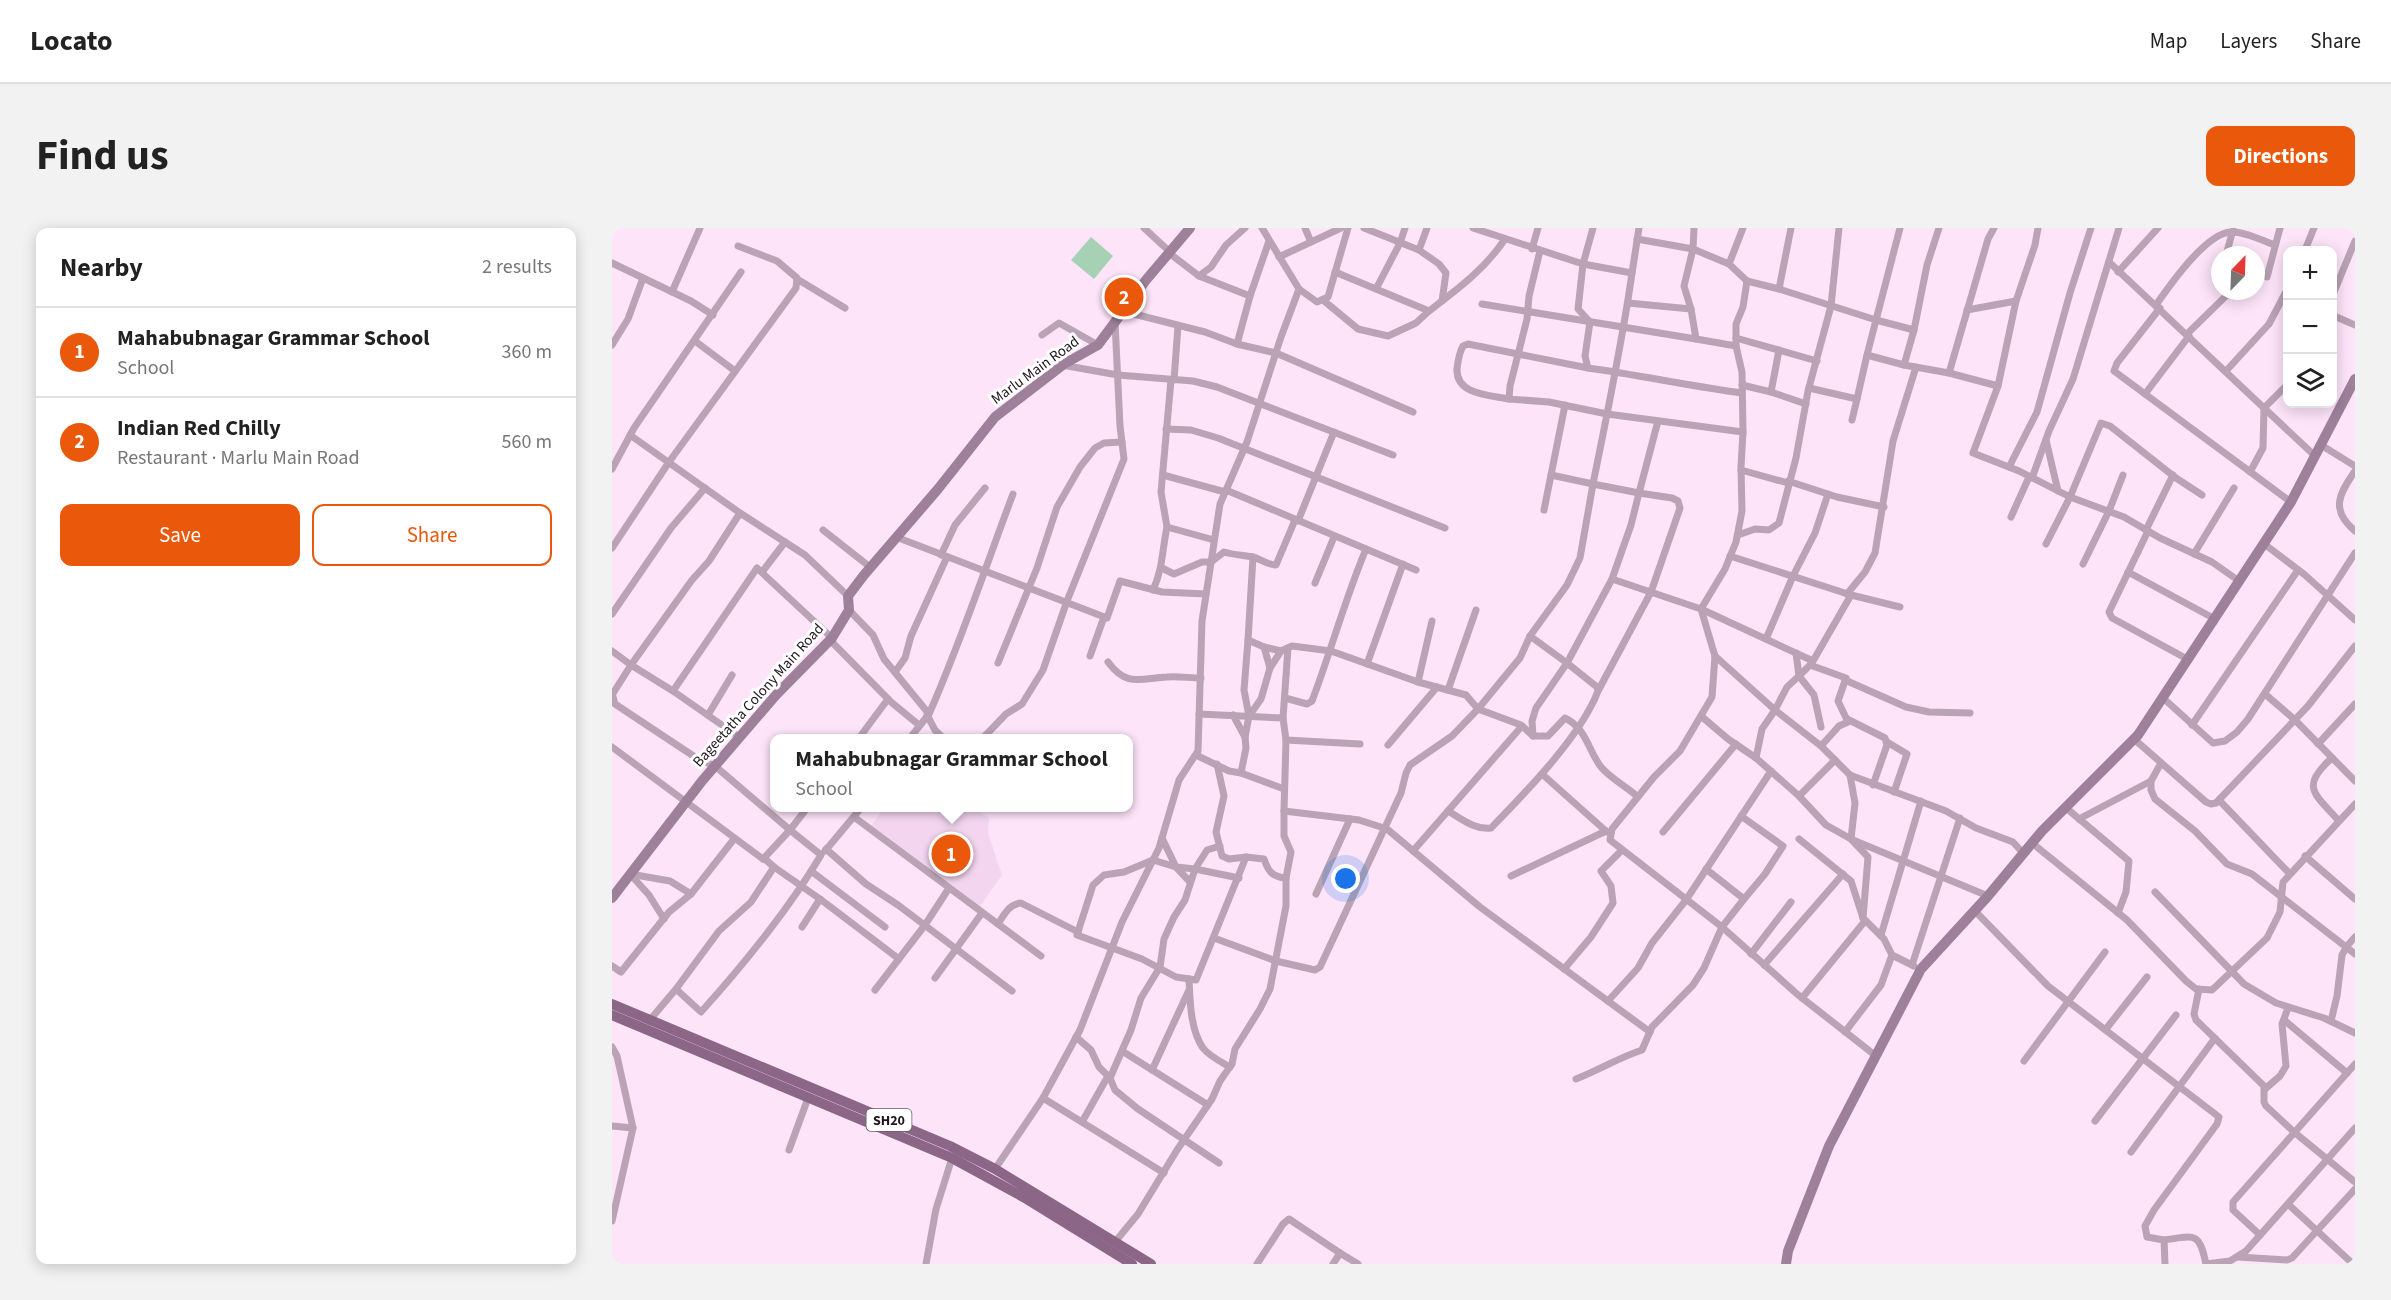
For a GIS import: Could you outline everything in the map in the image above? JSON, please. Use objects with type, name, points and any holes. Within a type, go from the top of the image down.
[{"type":"main road","name":"SH20","points":[[612,1004],[950,1146],[995,1169],[1151,1264]]},
{"type":"main road","name":"SH20","points":[[612,1015],[952,1158],[1025,1198],[1132,1264]]},
{"type":"street","points":[[672,292],[700,228]]},
{"type":"street","points":[[1144,228],[1199,276],[1250,296]]},
{"type":"street","name":"Marlu Main Road","points":[[896,537],[995,417],[1062,365],[1098,345],[1190,228]]},
{"type":"street","points":[[1199,276],[1211,267],[1226,245],[1245,228]]},
{"type":"street","points":[[1262,228],[1299,289],[1317,302],[1328,297],[1348,228]]},
{"type":"street","points":[[1305,228],[1311,242]]},
{"type":"street","points":[[1279,257],[1341,228]]},
{"type":"street","points":[[1364,228],[1419,250],[1438,264],[1446,273],[1442,301]]},
{"type":"street","points":[[1376,289],[1400,243],[1405,228]]},
{"type":"street","points":[[1419,250],[1426,228]]},
{"type":"street","points":[[1473,228],[1583,264],[1632,273]]},
{"type":"street","points":[[1509,399],[1527,311],[1538,228]]},
{"type":"street","points":[[1590,322],[1578,309],[1583,264],[1593,228]]},
{"type":"street","points":[[1214,938],[1276,961],[1315,970],[1320,967],[1401,793],[1410,765],[1452,736],[1478,709],[1520,658],[1530,636],[1567,585],[1580,558],[1624,328],[1639,228]]},
{"type":"street","points":[[1694,228],[1693,249],[1684,286],[1692,309],[1696,339]]},
{"type":"street","points":[[1729,264],[1743,228]]},
{"type":"street","points":[[1779,289],[1791,228]]},
{"type":"street","points":[[1738,535],[1755,529],[1769,530],[1779,523],[1796,458],[1809,388],[1831,306],[1839,228]]},
{"type":"street","points":[[1852,420],[1900,228]]},
{"type":"street","points":[[1904,365],[1914,330],[1927,265],[1939,228]]},
{"type":"street","points":[[1949,373],[1988,239],[1994,228]]},
{"type":"street","points":[[2038,228],[2035,245],[2016,301],[1998,386],[1973,453],[2009,467],[2070,497],[2124,517],[2212,562],[2239,581]]},
{"type":"street","points":[[2009,467],[2037,412],[2070,293],[2091,228]]},
{"type":"street","points":[[2011,517],[2031,477],[2073,379],[2120,228]]},
{"type":"street","points":[[2118,272],[2158,228]]},
{"type":"street","points":[[2267,277],[2280,228]]},
{"type":"street","points":[[2307,246],[2314,228]]},
{"type":"street","points":[[2276,245],[2233,230],[2214,237],[2173,281],[2158,307],[2114,367],[2117,373],[2292,502]]},
{"type":"street","points":[[2229,246],[2233,230]]},
{"type":"street","points":[[1323,300],[1358,328],[1388,336],[1416,323],[1491,260],[1505,239]]},
{"type":"street","points":[[1637,239],[1693,249],[1729,264],[1747,281],[1914,330]]},
{"type":"street","points":[[1237,344],[1250,296],[1269,241]]},
{"type":"street","points":[[2337,285],[2355,241]]},
{"type":"street","points":[[738,246],[777,261],[797,279],[845,308]]},
{"type":"street","points":[[2109,262],[2315,456]]},
{"type":"street","points":[[612,263],[713,315]]},
{"type":"street","points":[[612,469],[630,435],[741,272]]},
{"type":"street","points":[[1335,272],[1429,311]]},
{"type":"street","points":[[612,345],[628,319],[643,278]]},
{"type":"street","points":[[612,548],[669,462],[796,288],[797,279]]},
{"type":"street","points":[[1511,876],[1608,833],[1638,796],[1680,751],[1712,697],[1715,656],[1701,609],[1730,556],[1738,535],[1742,511],[1742,372],[1736,342],[1736,324],[1743,307],[1747,281]]},
{"type":"street","points":[[995,1169],[1043,1098],[1076,1037],[1122,922],[1162,838],[1179,780],[1198,751],[1202,621],[1220,504],[1244,448],[1299,289]]},
{"type":"street","points":[[2226,371],[2269,324],[2283,297]]},
{"type":"street","points":[[2145,394],[2188,335],[2222,300]]},
{"type":"street","points":[[1967,310],[2016,301]]},
{"type":"street","points":[[1628,303],[1692,309]]},
{"type":"street","points":[[1482,304],[1696,339],[1736,342],[1779,350],[1816,361]]},
{"type":"street","points":[[1122,312],[1275,353],[1413,412]]},
{"type":"street","points":[[2337,317],[2355,325]]},
{"type":"street","points":[[987,734],[1006,714],[1022,704],[1043,670],[1067,601],[1124,459],[1115,322]]},
{"type":"street","points":[[1588,368],[1585,356],[1590,322]]},
{"type":"street","points":[[1042,335],[1059,323],[1098,345]]},
{"type":"street","points":[[1153,590],[1162,568],[1162,550],[1167,527],[1161,496],[1178,326]]},
{"type":"street","points":[[695,341],[735,371]]},
{"type":"street","points":[[1743,432],[1607,414],[1549,402],[1509,399],[1468,390],[1462,386],[1457,376],[1458,360],[1463,346],[1468,344],[1588,368],[1771,392],[1806,404]]},
{"type":"street","points":[[1771,392],[1779,350]]},
{"type":"street","points":[[1867,355],[1998,386]]},
{"type":"street","points":[[1062,365],[1118,375],[1193,381],[1217,387],[1393,455]]},
{"type":"street","points":[[1756,758],[1762,729],[1787,687],[1812,663],[1849,594],[1875,553],[1893,441],[1916,367]]},
{"type":"street","points":[[1916,967],[1975,911],[2032,843],[2134,739],[2189,660],[2263,543],[2292,502],[2355,379]]},
{"type":"street","points":[[1809,388],[1857,399]]},
{"type":"street","points":[[2250,472],[2263,448],[2264,408],[2283,389]]},
{"type":"street","points":[[1544,510],[1565,405]]},
{"type":"street","points":[[1533,736],[1532,721],[1536,708],[1567,663],[1612,579],[1631,525],[1658,421]]},
{"type":"street","points":[[2046,544],[2070,497],[2101,423],[2110,426],[2172,475],[2202,495]]},
{"type":"street","points":[[1166,429],[1191,430],[1244,448],[1444,528]]},
{"type":"street","points":[[1162,568],[1174,574],[1202,562],[1211,562],[1224,552],[1240,557],[1253,557],[1276,565],[1334,432]]},
{"type":"street","points":[[630,435],[740,513],[805,555],[848,596]]},
{"type":"street","points":[[2046,440],[2058,491]]},
{"type":"street","points":[[998,663],[1029,587],[1057,507],[1080,467],[1095,448],[1104,443],[1122,442]]},
{"type":"street","points":[[2321,445],[2355,466]]},
{"type":"street","points":[[1741,470],[1884,507]]},
{"type":"street","points":[[2355,471],[2346,484],[2339,505],[2339,513],[2355,531]]},
{"type":"street","points":[[1163,475],[1226,491],[1416,570]]},
{"type":"street","points":[[1448,811],[1472,826],[1482,829],[1491,828],[1542,774],[1577,727],[1651,592],[1680,503],[1672,498],[1551,475]]},
{"type":"street","points":[[2083,564],[2109,512],[2123,475]]},
{"type":"street","points":[[2172,475],[2109,612],[2110,615],[2189,660]]},
{"type":"street","points":[[612,614],[671,528],[705,488]]},
{"type":"street","points":[[895,672],[906,658],[911,636],[955,525],[985,488]]},
{"type":"street","points":[[2194,554],[2234,488]]},
{"type":"street","points":[[913,734],[928,714],[946,676],[976,601],[984,572],[1013,494]]},
{"type":"street","points":[[1766,639],[1793,576],[1815,533],[1828,494]]},
{"type":"street","points":[[740,513],[709,561],[692,580],[612,693],[615,704],[698,759],[715,766],[790,830],[925,925],[1012,991]]},
{"type":"street","points":[[1167,527],[1215,540]]},
{"type":"street","points":[[823,530],[870,567]]},
{"type":"street","points":[[938,734],[934,730],[928,714],[885,659],[873,635],[849,610],[848,596],[896,537],[1107,618],[1120,581],[1153,590],[1206,594]]},
{"type":"street","points":[[1315,582],[1334,537]]},
{"type":"street","points":[[762,572],[785,542]]},
{"type":"street","points":[[2263,543],[2355,620]]},
{"type":"street","points":[[1286,698],[1310,703],[1331,651],[1344,604],[1366,549]]},
{"type":"street","points":[[2163,698],[2213,742],[2224,741],[2237,732],[2265,694],[2355,553]]},
{"type":"street","points":[[1730,556],[1849,594],[1900,607]]},
{"type":"street","points":[[1241,773],[1249,716],[1244,690],[1253,557]]},
{"type":"street","points":[[1367,664],[1403,564]]},
{"type":"street","points":[[673,691],[757,568],[831,639],[888,699],[919,725]]},
{"type":"street","points":[[2192,725],[2298,570]]},
{"type":"street","points":[[2128,572],[2215,619]]},
{"type":"street","points":[[1612,579],[1701,609],[1796,653],[1846,678],[1845,680],[1906,707],[1929,712],[1970,713]]},
{"type":"street","name":"Bageetatha Colony Main Road","points":[[612,898],[715,766],[776,695],[831,639],[849,610]]},
{"type":"street","points":[[1448,690],[1476,610]]},
{"type":"street","points":[[1090,656],[1104,617]]},
{"type":"street","points":[[1418,682],[1432,621]]},
{"type":"street","points":[[1530,636],[1597,687],[1598,691]]},
{"type":"street","points":[[1248,640],[1264,647],[1331,651],[1418,682],[1466,695],[1478,709],[1522,726],[1533,736],[1548,736],[1565,718],[1573,722],[1586,737],[1602,768],[1638,796]]},
{"type":"street","points":[[2134,739],[2211,804],[2219,800],[2295,720],[2355,645]]},
{"type":"street","points":[[1264,647],[1270,668]]},
{"type":"street","points":[[1249,716],[1261,699],[1270,668],[1285,649]]},
{"type":"street","points":[[1114,1242],[1138,1214],[1208,1105],[1230,1067],[1235,1049],[1270,989],[1286,906],[1286,878],[1291,852],[1284,836],[1285,649]]},
{"type":"street","points":[[612,651],[740,737]]},
{"type":"street","points":[[1796,653],[1799,676],[1814,695],[1821,727]]},
{"type":"street","points":[[1715,656],[1775,710],[1821,746],[1850,775],[1960,818],[1976,828],[2013,842],[2023,853]]},
{"type":"street","points":[[1108,662],[1114,671],[1128,679],[1139,681],[1166,676],[1201,678]]},
{"type":"street","points":[[708,715],[732,675]]},
{"type":"street","points":[[1845,680],[1838,701],[1847,719],[1881,734],[1887,742],[1907,754],[1894,792]]},
{"type":"street","points":[[1388,745],[1437,687]]},
{"type":"street","points":[[2265,694],[2295,720],[2355,781]]},
{"type":"street","points":[[862,734],[888,699]]},
{"type":"street","points":[[2318,744],[2355,704]]},
{"type":"street","points":[[1199,714],[1283,718]]},
{"type":"street","points":[[1233,715],[1245,737]]},
{"type":"street","points":[[1701,716],[1771,771],[1826,825],[1851,839],[1988,896]]},
{"type":"street","points":[[1821,746],[1839,726],[1848,722],[1847,719]]},
{"type":"street","points":[[1413,851],[1522,726]]},
{"type":"street","points":[[1286,740],[1360,744]]},
{"type":"street","points":[[1873,784],[1887,742]]},
{"type":"street","points":[[1663,832],[1736,744]]},
{"type":"street","points":[[612,747],[899,959]]},
{"type":"street","points":[[1196,755],[1230,771],[1284,789]]},
{"type":"street","points":[[2332,758],[2315,775],[2312,784],[2317,796],[2339,821]]},
{"type":"street","points":[[1799,796],[1835,760]]},
{"type":"street","points":[[2161,763],[2151,781],[2151,790],[2155,799],[2195,831],[2219,858],[2233,868],[2252,874],[2355,954]]},
{"type":"street","points":[[1216,764],[1224,796],[1216,832],[1222,856],[1229,859],[1246,857],[1264,859],[1271,874],[1277,878],[1286,878]]},
{"type":"street","points":[[1608,1001],[1638,968],[1652,943],[1686,900],[1771,771]]},
{"type":"street","points":[[1542,774],[1608,833],[1610,840],[1722,927],[1802,998],[1876,1056]]},
{"type":"street","points":[[1802,998],[1864,920],[1868,857],[1851,839],[1855,803],[1850,775]]},
{"type":"street","points":[[2079,819],[2151,781]]},
{"type":"street","points":[[2219,800],[2289,873]]},
{"type":"street","points":[[1881,935],[1921,801]]},
{"type":"street","points":[[2032,843],[2118,913],[2186,981],[2199,989],[2212,990],[2267,938],[2280,912],[2283,882],[2355,804]]},
{"type":"street","points":[[2066,807],[2129,861],[2126,892],[2118,913]]},
{"type":"street","points":[[1284,811],[1350,819],[1385,828],[1480,907],[1650,1032]]},
{"type":"street","points":[[763,859],[803,812]]},
{"type":"street","points":[[676,988],[701,1012],[737,972],[802,886],[823,852],[858,812]]},
{"type":"street","points":[[1576,1079],[1599,1070],[1618,1058],[1642,1050],[1650,1032],[1693,985],[1704,968],[1722,927],[1765,874],[1783,846],[1741,816]]},
{"type":"street","points":[[854,817],[1041,956]]},
{"type":"street","points":[[1785,1264],[1829,1146],[1876,1056],[1916,967],[1941,875],[1960,818]]},
{"type":"street","points":[[1316,894],[1350,819]]},
{"type":"street","points":[[1162,838],[1176,867],[1190,882]]},
{"type":"street","points":[[612,966],[621,972],[669,912],[691,894],[734,839]]},
{"type":"street","points":[[1799,839],[1851,881],[1864,920],[1881,935],[1892,955],[1916,967]]},
{"type":"street","points":[[1082,1122],[1109,1077],[1122,1051],[1141,998],[1160,967],[1164,939],[1185,900],[1195,869],[1207,850],[1220,846]]},
{"type":"street","points":[[1564,969],[1591,937],[1613,903],[1611,886],[1601,871],[1622,850]]},
{"type":"street","points":[[2306,856],[2355,899]]},
{"type":"street","points":[[1239,878],[1176,867],[1153,860],[1124,872],[1104,875],[1093,885],[1077,935],[1160,967],[1176,976],[1196,980],[1239,878],[1246,857]]},
{"type":"street","points":[[649,1021],[719,931],[751,902],[774,867]]},
{"type":"street","points":[[1706,870],[1744,899]]},
{"type":"street","points":[[811,871],[885,927]]},
{"type":"street","points":[[630,874],[670,881],[691,894]]},
{"type":"street","points":[[630,874],[649,895],[664,919]]},
{"type":"street","points":[[1764,965],[1843,874]]},
{"type":"street","points":[[875,990],[925,925],[949,888]]},
{"type":"street","points":[[2155,892],[2244,984],[2288,1008],[2331,1021],[2355,1033]]},
{"type":"street","points":[[802,927],[820,899]]},
{"type":"street","points":[[1751,954],[1791,902]]},
{"type":"street","points":[[998,924],[1008,908],[1021,903],[1078,932]]},
{"type":"street","points":[[1975,911],[2048,986],[2217,1113],[2219,1120],[2154,1210],[2145,1226],[2147,1237],[2164,1240],[2197,1238],[2202,1242],[2206,1264],[2230,1262],[2260,1235],[2355,1128]]},
{"type":"street","points":[[934,978],[982,913]]},
{"type":"street","points":[[2331,1021],[2337,996],[2342,955],[2355,937]]},
{"type":"street","points":[[2024,1061],[2105,952]]},
{"type":"street","points":[[1845,1032],[1881,985],[1892,955]]},
{"type":"street","points":[[2106,1029],[2147,977]]},
{"type":"street","points":[[1189,979],[1197,1036],[1203,1048],[1230,1067]]},
{"type":"street","points":[[2199,989],[2194,1014],[2196,1020],[2265,1089]]},
{"type":"street","points":[[1152,1070],[1190,990]]},
{"type":"street","points":[[2288,1008],[2282,1024],[2286,1066],[2280,1076],[2265,1089],[2263,1098],[2266,1106],[2355,1182]]},
{"type":"street","points":[[2095,1121],[2176,1015]]},
{"type":"street","points":[[2284,1020],[2347,1073]]},
{"type":"street","points":[[1076,1037],[1091,1050],[1099,1067],[1109,1077],[1115,1090],[1138,1109],[1219,1162]]},
{"type":"street","points":[[2131,1152],[2215,1038]]},
{"type":"street","points":[[612,1047],[617,1056],[633,1128],[612,1221]]},
{"type":"street","points":[[1122,1051],[1208,1105]]},
{"type":"street","points":[[2260,1235],[2238,1216],[2232,1206],[2235,1199],[2355,1064]]},
{"type":"street","points":[[789,1150],[808,1098]]},
{"type":"street","points":[[1043,1098],[1164,1173]]},
{"type":"street","points":[[612,1126],[633,1128]]},
{"type":"street","points":[[926,1264],[932,1225],[952,1158]]},
{"type":"street","points":[[2238,1257],[2287,1260],[2301,1250],[2355,1189]]},
{"type":"street","points":[[2288,1204],[2353,1262]]},
{"type":"street","points":[[1257,1264],[1283,1224],[1289,1219],[1358,1264]]},
{"type":"street","points":[[2164,1240],[2165,1264]]},
{"type":"street","points":[[1333,1264],[1340,1253]]},
{"type":"shaded area","points":[[881,812],[979,812],[989,818],[988,833],[1002,875],[978,909],[871,826]]},
{"type":"green space","points":[[1091,237],[1113,256],[1094,279],[1071,260]]},
{"type":"place","name":"Indian Red Chilly","points":[[1124,297]]},
{"type":"place","name":"Mahabubnagar Grammar School","points":[[951,854]]}]
